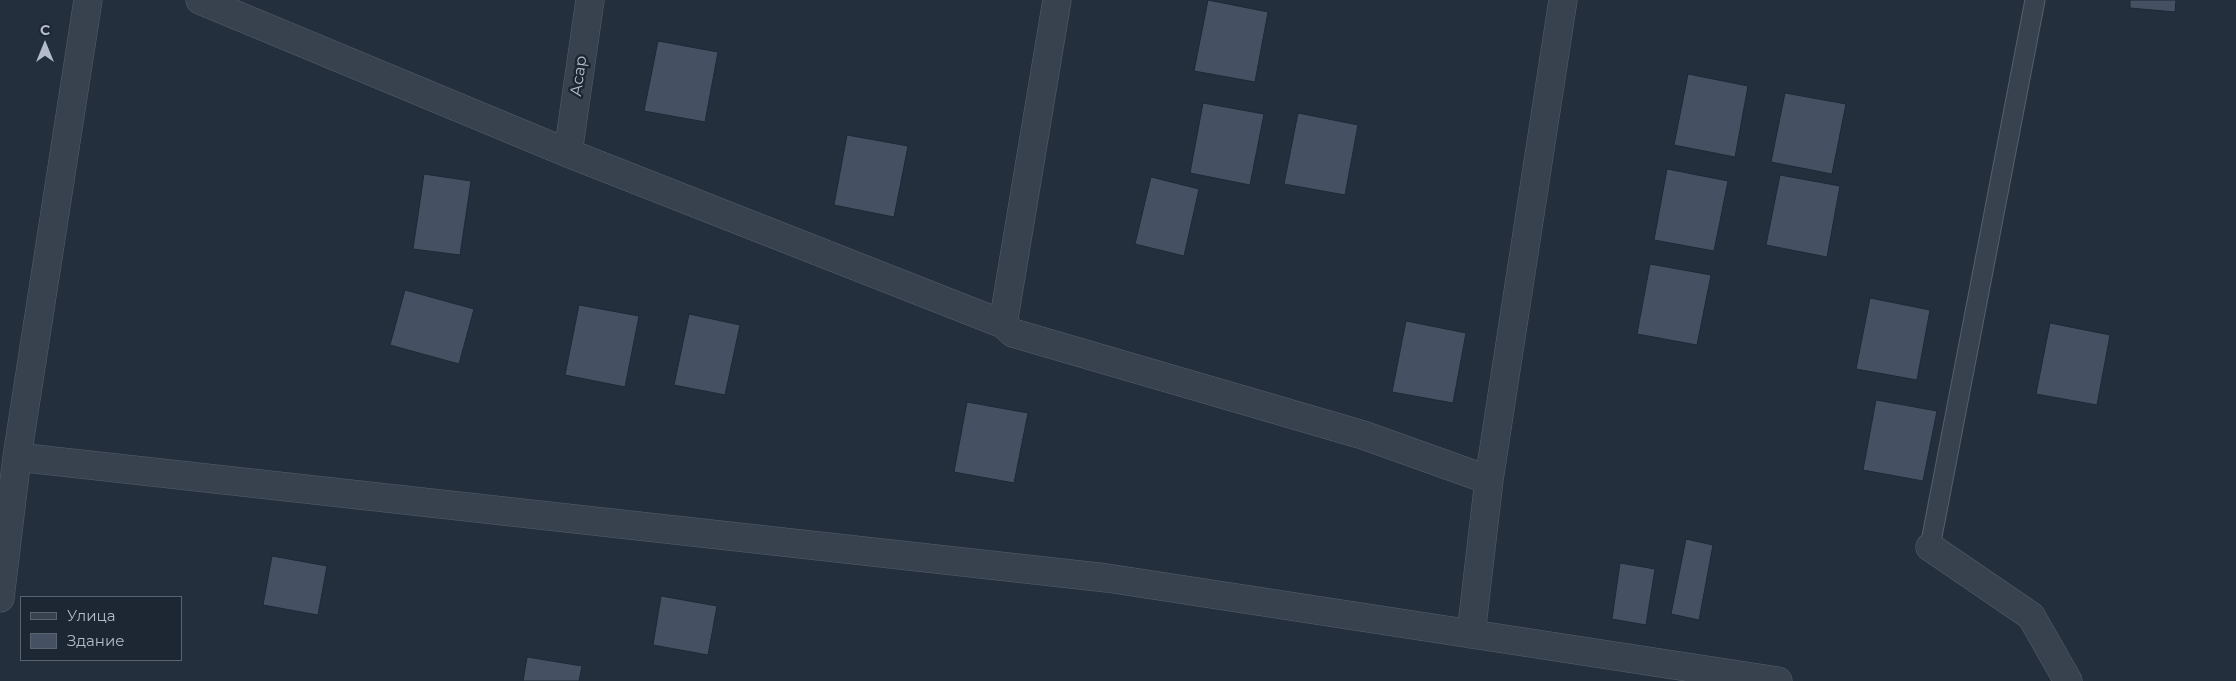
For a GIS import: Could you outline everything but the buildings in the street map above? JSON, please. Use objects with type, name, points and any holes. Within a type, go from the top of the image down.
[{"type":"street","points":[[0,598],[17,457],[88,0]]},
{"type":"street","points":[[200,0],[568,153],[1003,324],[1012,333],[1363,435],[1489,480]]},
{"type":"street","name":"Асар","points":[[568,153],[590,0]]},
{"type":"street","points":[[1003,324],[1057,0]]},
{"type":"street","points":[[1471,634],[1489,480],[1563,0]]},
{"type":"street","points":[[17,457],[1107,578],[1778,681]]},
{"type":"street","points":[[1930,547],[2031,616],[2068,681]]},
{"type":"lane","points":[[1930,547],[2035,0]]}]
